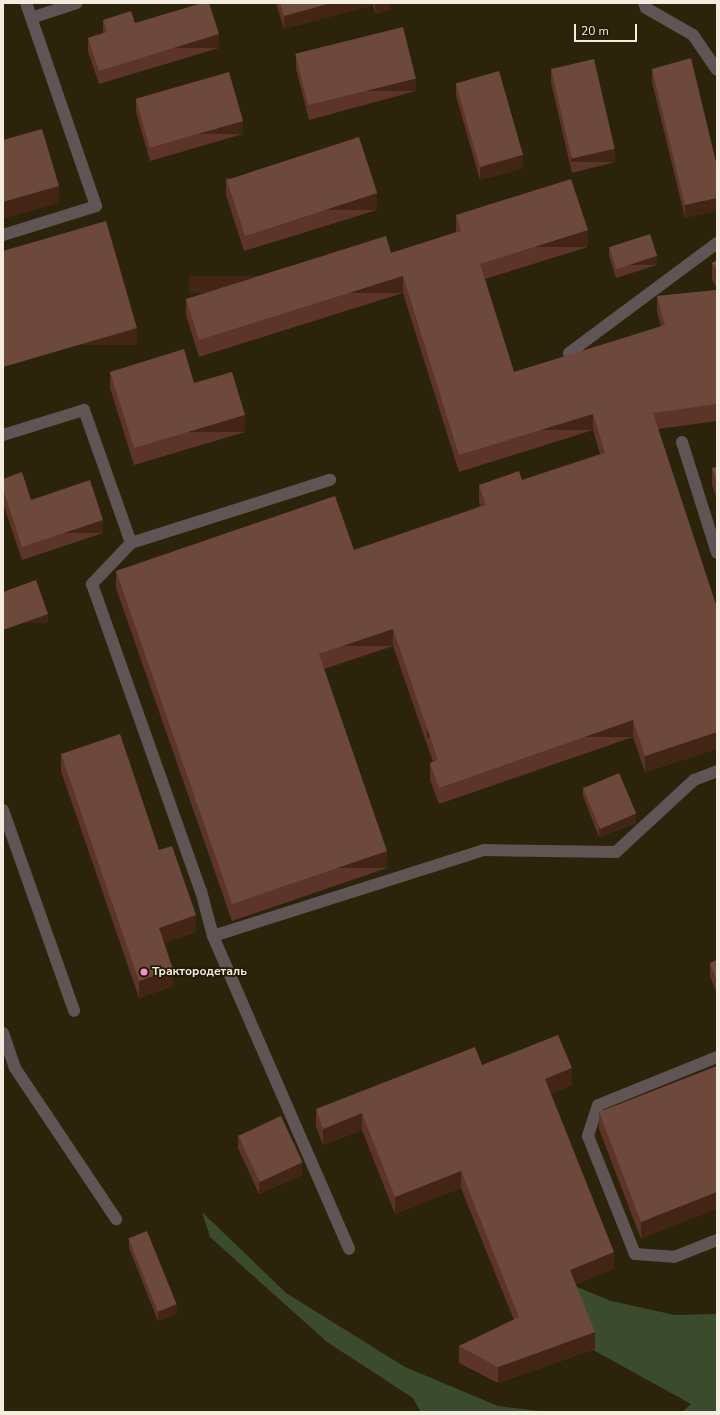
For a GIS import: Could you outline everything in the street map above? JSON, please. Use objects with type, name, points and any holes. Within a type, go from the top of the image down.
[{"type":"street","points":[[3,234],[96,206],[26,3]]},
{"type":"street","points":[[31,18],[77,3]]},
{"type":"street","points":[[644,3],[646,8],[693,35],[717,70]]},
{"type":"street","points":[[569,353],[717,243]]},
{"type":"street","points":[[3,435],[84,410],[131,543]]},
{"type":"street","points":[[682,442],[717,553]]},
{"type":"street","points":[[330,480],[131,543],[92,584],[201,891],[213,936],[349,1249]]},
{"type":"street","points":[[213,936],[484,850],[616,852],[694,780],[717,771]]},
{"type":"street","points":[[3,810],[74,1010]]},
{"type":"street","points":[[3,1033],[15,1068],[116,1219]]},
{"type":"street","points":[[717,1057],[598,1105],[588,1136],[635,1254],[674,1257],[717,1240]]},
{"type":"green space","points":[[202,1212],[286,1293],[405,1367],[498,1406],[547,1412],[421,1412],[413,1398],[327,1342],[210,1237]]},
{"type":"green space","points":[[565,1282],[611,1301],[675,1315],[717,1314],[717,1412],[682,1412],[691,1404],[586,1346]]},
{"type":"building","points":[[202,3],[209,3],[219,34],[99,71],[88,38],[107,32],[103,20],[131,11],[135,23]]},
{"type":"building","points":[[280,3],[331,3],[284,16]]},
{"type":"building","points":[[403,27],[416,78],[308,105],[295,54]]},
{"type":"building","points":[[691,58],[717,166],[717,198],[685,205],[652,69]]},
{"type":"building","points":[[594,59],[615,149],[572,159],[551,69]]},
{"type":"building","points":[[499,71],[523,155],[480,167],[456,83]]},
{"type":"building","points":[[229,72],[243,121],[150,148],[136,99]]},
{"type":"building","points":[[42,129],[59,186],[3,202],[3,140]]},
{"type":"building","points":[[359,137],[377,193],[245,236],[227,180]]},
{"type":"building","points":[[571,179],[588,230],[480,264],[514,372],[665,325],[657,296],[717,290],[717,404],[653,413],[717,608],[717,732],[645,756],[633,720],[439,788],[430,763],[438,760],[393,629],[319,654],[387,851],[232,904],[116,571],[335,496],[354,550],[486,505],[479,485],[519,471],[522,480],[605,453],[593,414],[459,455],[403,276],[199,340],[186,299],[386,236],[391,253],[461,231],[456,215]]},
{"type":"building","points":[[106,221],[137,328],[3,367],[3,251]]},
{"type":"building","points":[[650,234],[657,256],[616,269],[609,247]]},
{"type":"building","points":[[717,260],[717,271],[712,263]]},
{"type":"building","points":[[184,349],[194,383],[232,372],[245,415],[134,448],[110,372]]},
{"type":"building","points":[[717,467],[717,483],[712,468]]},
{"type":"building","points":[[22,472],[31,500],[90,480],[103,520],[22,547],[3,489],[3,479]]},
{"type":"building","points":[[36,580],[48,614],[3,630],[3,592]]},
{"type":"building","points":[[120,734],[159,850],[172,846],[196,915],[159,928],[173,969],[139,981],[61,754]]},
{"type":"building","points":[[619,773],[636,814],[600,829],[583,788]]},
{"type":"building","points":[[717,960],[717,981],[710,963]]},
{"type":"building","points":[[558,1035],[572,1068],[545,1079],[614,1252],[570,1270],[595,1332],[498,1367],[459,1346],[519,1317],[461,1171],[395,1197],[362,1113],[323,1129],[316,1109],[475,1047],[482,1065]]},
{"type":"building","points":[[717,1066],[717,1192],[641,1222],[599,1112]]},
{"type":"building","points":[[281,1116],[303,1162],[260,1182],[238,1136]]},
{"type":"building","points":[[147,1231],[177,1304],[158,1312],[128,1238]]},
{"type":"place","name":"Трактородеталь","points":[[144,972]]}]
